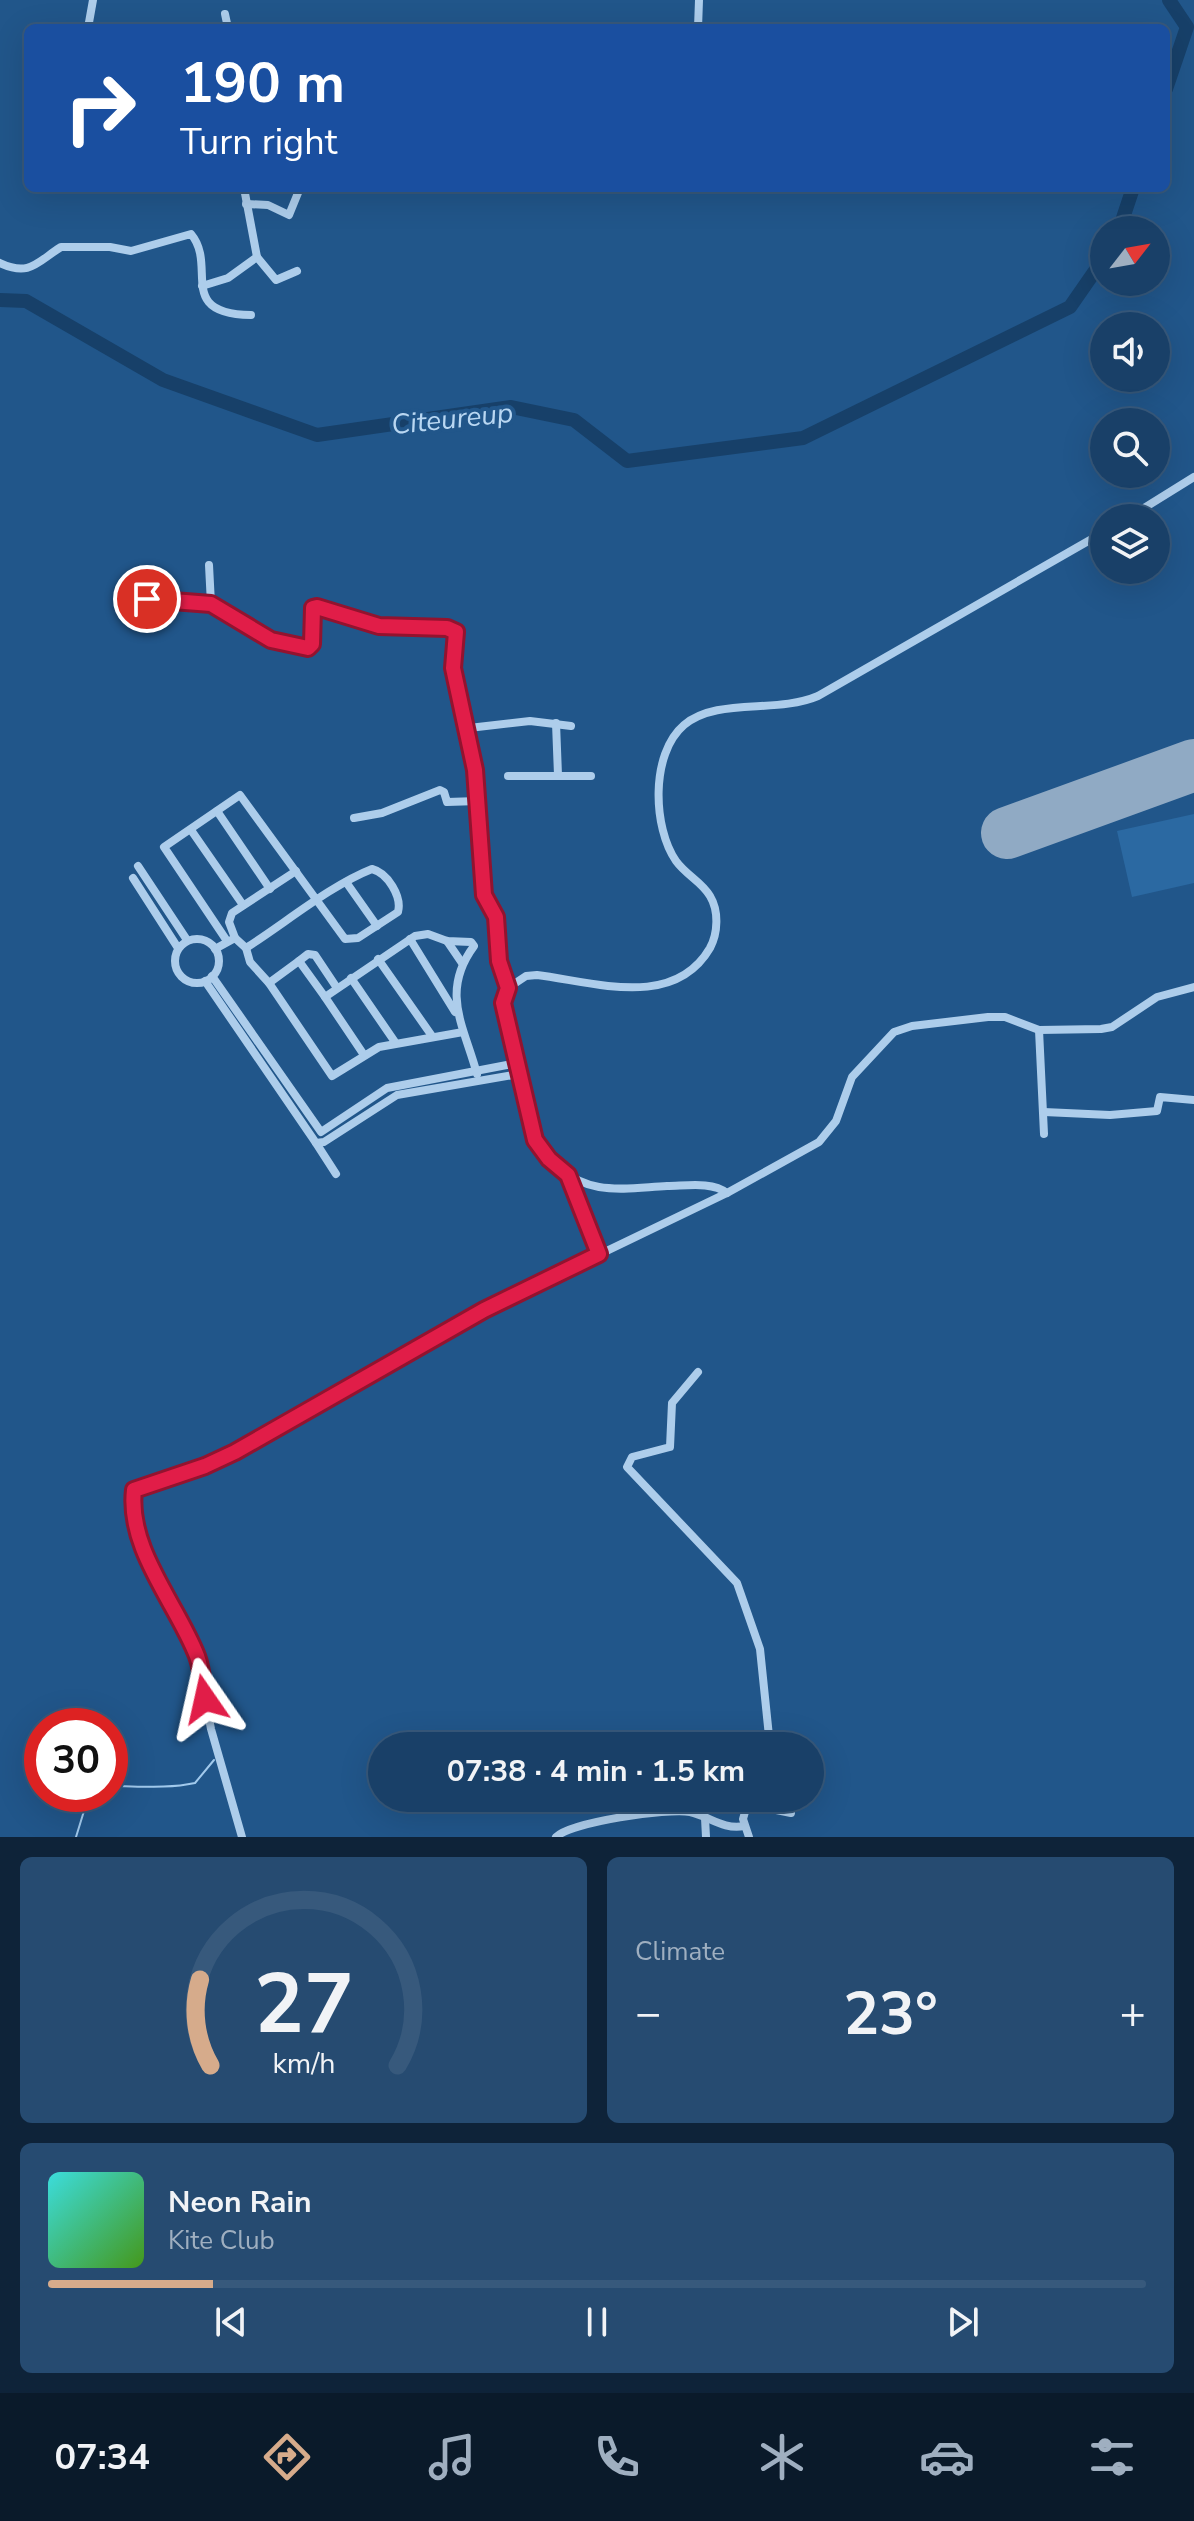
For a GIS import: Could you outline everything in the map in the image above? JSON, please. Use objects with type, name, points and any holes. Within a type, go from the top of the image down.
[{"type":"street","points":[[89,24],[93,0]]},
{"type":"street","points":[[698,24],[699,0]]},
{"type":"street","points":[[225,14],[227,24]]},
{"type":"street","points":[[244,192],[257,257],[276,280],[297,271]]},
{"type":"street","points":[[246,204],[268,205],[289,215],[298,192]]},
{"type":"street","points":[[0,263],[27,270],[43,263],[61,247],[110,247],[131,251],[188,234],[195,240],[202,286],[212,306],[251,315]]},
{"type":"street","points":[[202,286],[228,278],[257,257]]},
{"type":"street","points":[[1151,504],[1194,477]]},
{"type":"street","points":[[508,988],[526,976],[537,975],[633,987],[659,987],[685,976],[709,949],[716,929],[713,903],[706,890],[683,871],[669,850],[661,817],[664,761],[683,725],[710,712],[784,707],[818,696],[1090,540]]},
{"type":"street","points":[[209,565],[211,604]]},
{"type":"street","points":[[147,599],[211,604],[271,640],[308,648],[312,644],[313,608],[317,607],[379,626],[453,629],[456,634],[453,668],[469,728],[478,801],[484,895],[496,917],[499,961],[508,988],[503,1003],[535,1140],[549,1159],[568,1175],[600,1187],[709,1186],[727,1193]]},
{"type":"street","points":[[469,728],[530,721],[571,726]]},
{"type":"street","points":[[556,723],[558,775]]},
{"type":"street","points":[[508,776],[591,776]]},
{"type":"street","points":[[354,818],[382,813],[440,790],[444,792],[447,802],[478,801]]},
{"type":"street","points":[[246,948],[317,902],[346,882],[372,869],[389,881],[400,909],[354,940],[345,939],[317,902],[243,796],[164,847],[231,939],[246,948],[250,962],[269,983],[329,1075],[334,1076],[364,1055],[395,1042],[463,1032]]},
{"type":"street","points":[[217,811],[270,889]]},
{"type":"street","points":[[191,830],[243,905]]},
{"type":"street","points":[[138,866],[187,940]]},
{"type":"street","points":[[231,939],[230,918],[243,905],[296,871]]},
{"type":"street","points":[[133,878],[178,948]]},
{"type":"street","points":[[346,882],[377,926]]},
{"type":"street","points":[[325,997],[410,939],[428,934],[447,941],[474,943],[462,963],[456,1012]]},
{"type":"street","points":[[203,939],[215,949],[219,963],[209,979],[191,982],[181,976],[175,965],[178,948],[187,940],[203,939]]},
{"type":"street","points":[[215,949],[231,939]]},
{"type":"street","points":[[410,939],[456,1012],[478,1081]]},
{"type":"street","points":[[447,941],[462,963]]},
{"type":"street","points":[[269,983],[308,954],[315,955],[337,988]]},
{"type":"street","points":[[378,959],[432,1036]]},
{"type":"street","points":[[299,961],[364,1055]]},
{"type":"street","points":[[351,978],[395,1042]]},
{"type":"street","points":[[209,979],[321,1132],[387,1088],[517,1063]]},
{"type":"street","points":[[209,979],[336,1174]]},
{"type":"street","points":[[242,1837],[211,1729],[198,1659],[145,1549],[134,1507],[134,1490],[205,1466],[235,1452],[484,1310],[727,1193],[825,1138],[839,1116],[852,1077],[894,1032],[912,1026],[988,1017],[1005,1017],[1039,1030],[1106,1028],[1157,997],[1194,987]]},
{"type":"street","points":[[1039,1030],[1044,1134]]},
{"type":"street","points":[[316,1143],[324,1142],[397,1095],[519,1074]]},
{"type":"street","points":[[1044,1112],[1110,1115],[1157,1111],[1160,1097],[1194,1100]]},
{"type":"street","points":[[568,1175],[599,1254]]},
{"type":"street","points":[[698,1372],[680,1389],[672,1403],[670,1447],[632,1457],[627,1467],[737,1583],[760,1649],[769,1732]]},
{"type":"street","points":[[556,1837],[601,1822],[667,1812],[689,1812],[731,1827],[744,1826]]},
{"type":"street","points":[[746,1812],[744,1826],[749,1837]]},
{"type":"street","points":[[705,1818],[706,1837]]},
{"type":"shaded area","points":[[1194,814],[1194,883],[1132,897],[1117,831]]},
{"type":"waterway","name":"Citeureup","points":[[1169,0],[1187,27],[1170,77]]},
{"type":"waterway","name":"Citeureup","points":[[1124,216],[1132,192]]},
{"type":"waterway","name":"Citeureup","points":[[0,300],[26,301],[163,380],[317,435],[511,407],[574,420],[627,461],[803,438],[1070,307],[1090,278]]},
{"type":"waterway","points":[[128,1786],[163,1787],[195,1783],[214,1760]]},
{"type":"waterway","points":[[76,1837],[84,1812]]},
{"type":"runway","points":[[1007,833],[1194,765]]},
{"type":"route","points":[[147,599],[211,604],[236,622],[271,640],[308,648],[312,644],[314,607],[379,626],[447,628],[456,632],[453,668],[469,728],[475,770],[484,895],[496,917],[499,961],[508,988],[503,1003],[526,1111],[541,1150],[568,1175],[599,1254],[484,1310],[235,1452],[205,1466],[138,1486],[134,1490],[134,1507],[145,1549],[196,1653],[205,1699]]}]
